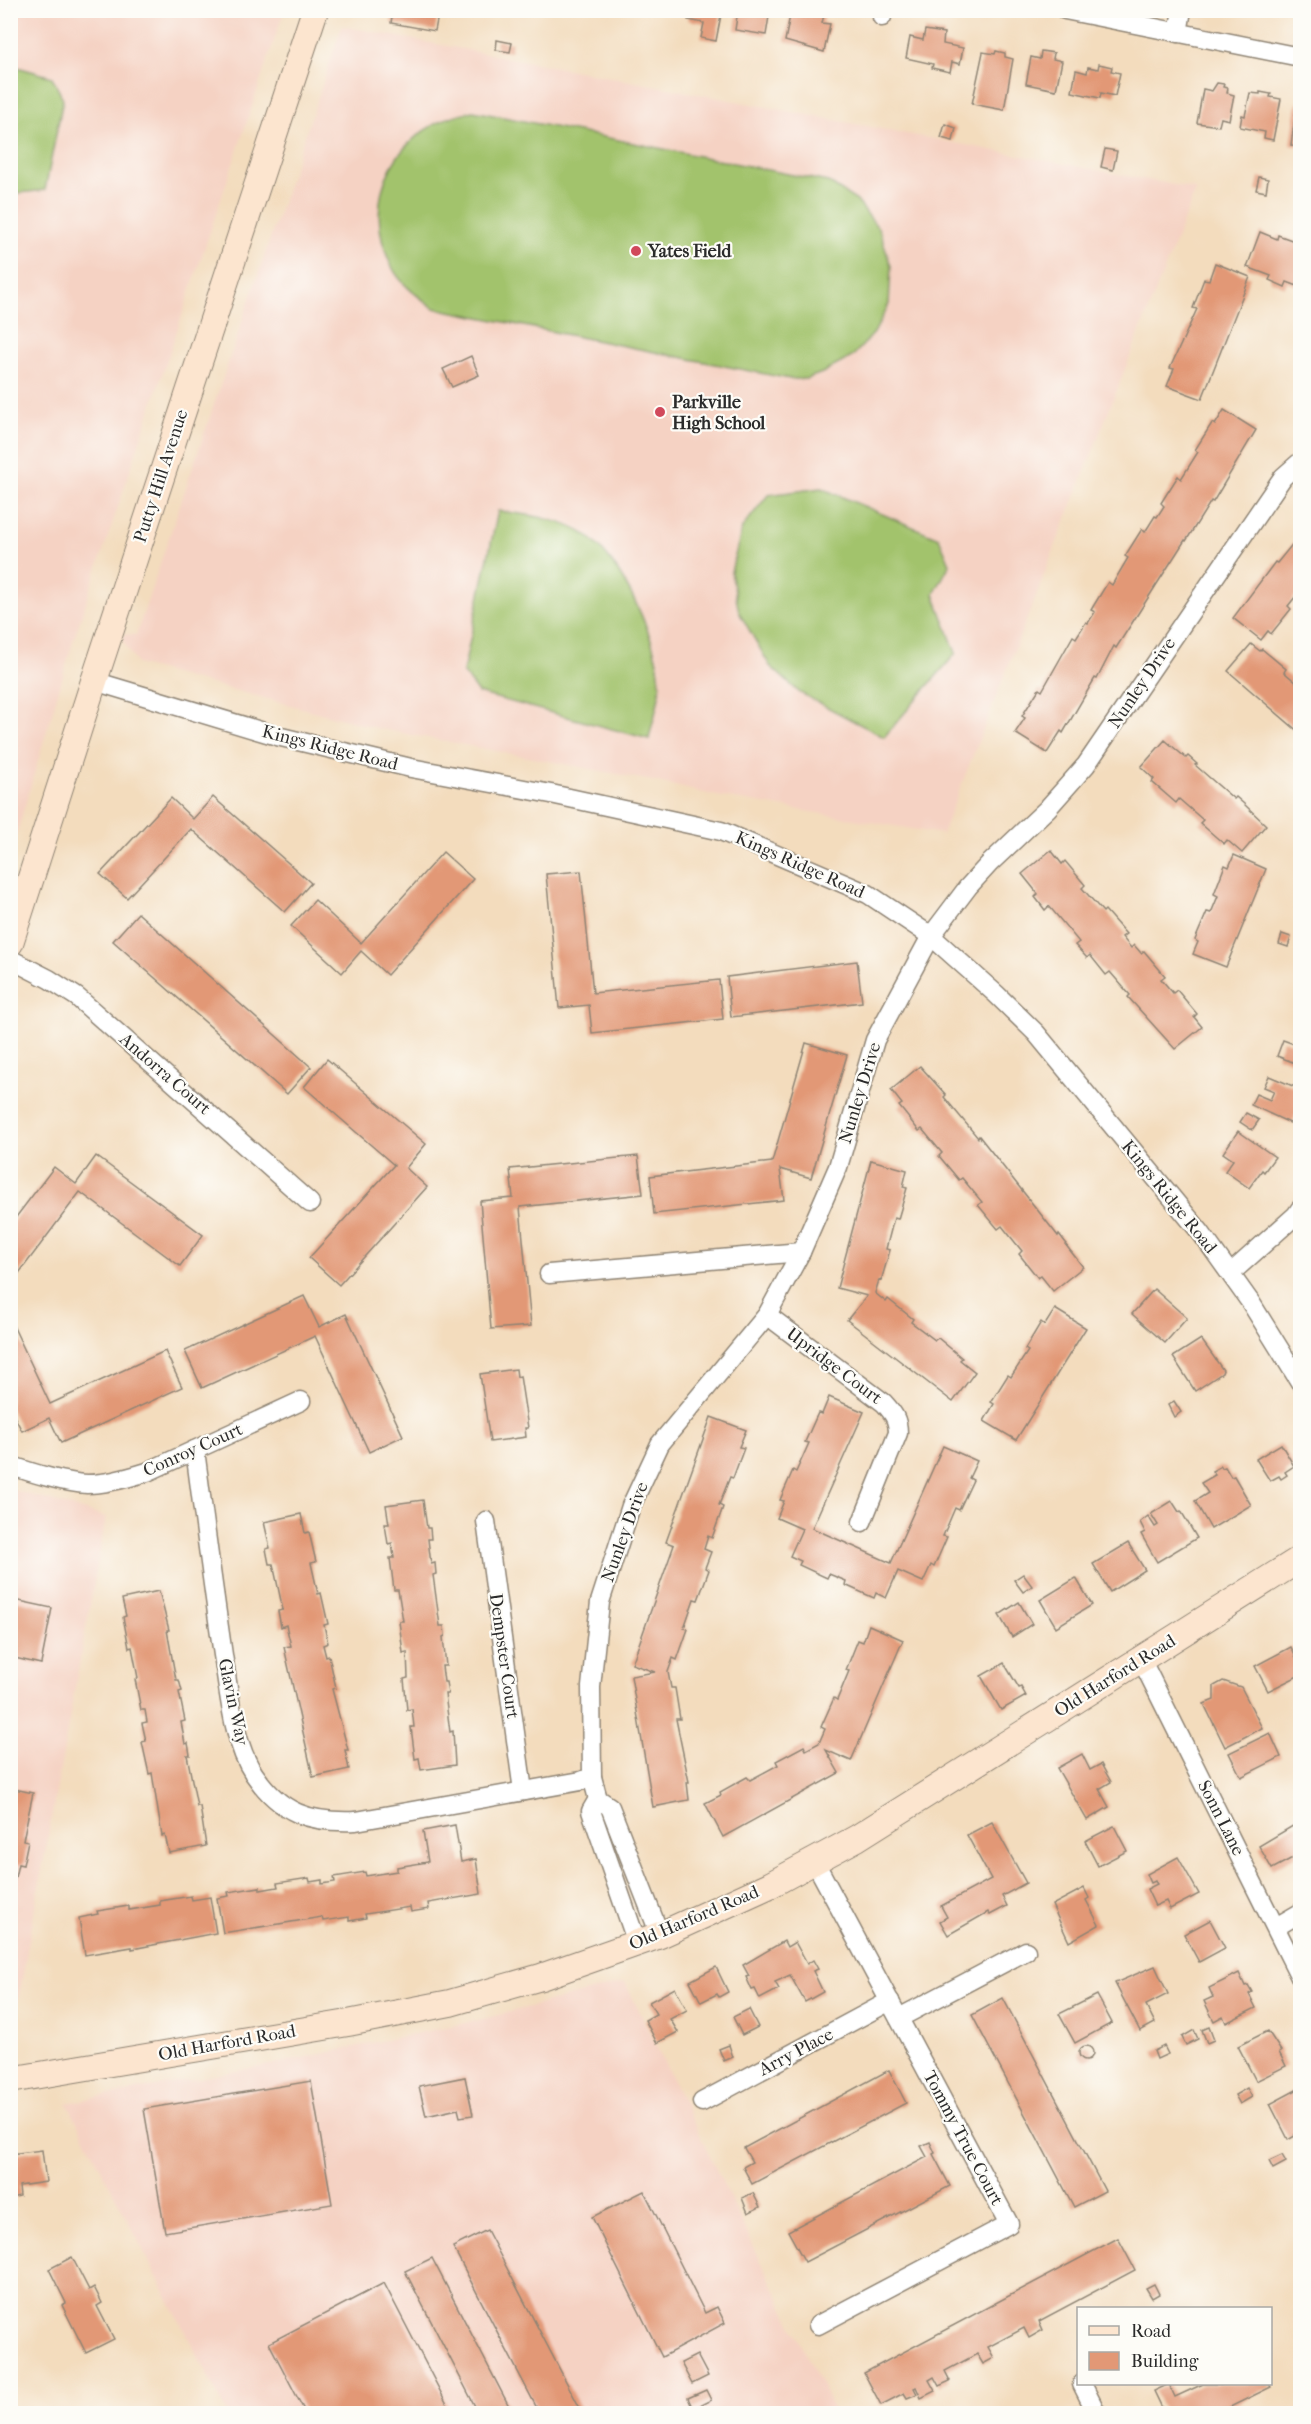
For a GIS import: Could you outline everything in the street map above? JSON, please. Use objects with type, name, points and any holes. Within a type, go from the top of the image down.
[{"type":"street","name":"Putty Hill Avenue","points":[[10,943],[315,10]]},
{"type":"street","points":[[1065,10],[1300,57]]},
{"type":"street","points":[[1178,33],[1182,10]]},
{"type":"street","name":"Nunley Drive","points":[[648,1939],[610,1807],[598,1799],[592,1777],[591,1687],[600,1602],[631,1506],[660,1444],[767,1315],[801,1252],[838,1167],[875,1041],[931,936],[982,871],[1060,796],[1086,765],[1283,477],[1300,462]]},
{"type":"street","name":"Kings Ridge Road","points":[[94,681],[277,736],[411,768],[551,794],[721,831],[868,894],[931,936],[1036,1033],[1201,1233],[1231,1273],[1300,1382]]},
{"type":"street","name":"Andorra Court","points":[[10,959],[49,979],[77,997],[310,1203]]},
{"type":"street","points":[[1231,1273],[1300,1209]]},
{"type":"street","points":[[549,1274],[801,1252]]},
{"type":"street","name":"Upridge Court","points":[[767,1315],[884,1403],[895,1415],[898,1433],[861,1522]]},
{"type":"street","name":"Conroy Court","points":[[10,1465],[67,1481],[88,1484],[147,1472],[301,1401]]},
{"type":"street","name":"Glavin Way","points":[[195,1450],[207,1553],[231,1706],[244,1753],[253,1773],[279,1802],[303,1816],[319,1821],[345,1821],[581,1781],[592,1777]]},
{"type":"street","name":"Dempster Court","points":[[486,1521],[523,1791]]},
{"type":"street","name":"Old Harford Road","points":[[10,2080],[348,2023],[450,2002],[541,1977],[648,1939],[739,1900],[815,1862],[909,1806],[1300,1558]]},
{"type":"street","name":"Sonn Lane","points":[[1142,1659],[1300,1977]]},
{"type":"street","name":"Tommy True Court","points":[[815,1862],[1009,2224],[818,2325]]},
{"type":"street","points":[[1276,1927],[1300,1913]]},
{"type":"street","points":[[899,2018],[1026,1951]]},
{"type":"street","name":"Arry Place","points":[[702,2102],[890,2001]]},
{"type":"street","points":[[1082,2385],[1097,2414]]},
{"type":"shaded area","points":[[11,11],[284,11],[74,638],[11,853]]},
{"type":"shaded area","name":"Parkville High School","points":[[342,26],[1196,189],[942,834],[717,796],[658,782],[376,728],[137,664],[123,641],[124,634],[136,635]]},
{"type":"shaded area","points":[[11,1489],[106,1517],[11,2040]]},
{"type":"shaded area","points":[[625,1982],[835,2413],[227,2413],[67,2103],[280,2063],[483,2019]]},
{"type":"green space","points":[[10,65],[52,77],[63,99],[45,190],[11,194]]},
{"type":"green space","name":"Yates Field","points":[[473,111],[828,182],[857,201],[879,229],[891,266],[889,304],[874,333],[852,357],[806,379],[790,379],[434,308],[405,285],[392,267],[382,241],[379,215],[382,190],[391,168],[405,148],[423,131],[446,119]]},
{"type":"green space","points":[[821,488],[939,538],[950,564],[934,594],[956,653],[884,737],[800,693],[770,666],[739,612],[731,572],[742,528],[768,495]]},
{"type":"green space","points":[[498,511],[543,518],[576,529],[599,547],[625,582],[645,625],[658,667],[660,692],[649,739],[478,693],[463,672]]},
{"type":"building","points":[[393,10],[439,10],[435,31],[391,23]]},
{"type":"building","points":[[690,10],[722,10],[716,41],[701,38],[704,23],[688,20]]},
{"type":"building","points":[[738,10],[770,10],[766,35],[735,30]]},
{"type":"building","points":[[791,10],[825,11],[822,23],[830,24],[824,52],[785,41]]},
{"type":"building","points":[[925,30],[944,33],[943,44],[963,48],[960,64],[952,62],[950,72],[932,68],[933,64],[906,58],[910,37],[923,40]]},
{"type":"building","points":[[497,40],[512,43],[510,52],[496,50]]},
{"type":"building","points":[[996,51],[1005,53],[1005,57],[1013,59],[1004,110],[972,104],[983,52],[995,54]]},
{"type":"building","points":[[1041,51],[1054,53],[1053,59],[1062,61],[1056,90],[1026,84],[1031,57],[1040,59]]},
{"type":"building","points":[[1099,64],[1112,67],[1111,71],[1120,73],[1115,96],[1101,93],[1100,98],[1072,92],[1076,70],[1087,73],[1088,67],[1098,69]]},
{"type":"building","points":[[1217,83],[1224,84],[1223,87],[1228,88],[1227,93],[1234,95],[1229,120],[1221,118],[1219,126],[1197,123],[1203,89],[1212,91]]},
{"type":"building","points":[[1260,92],[1281,99],[1273,140],[1264,138],[1265,132],[1240,127],[1250,93],[1260,94]]},
{"type":"building","points":[[1297,103],[1300,103],[1298,146],[1291,145]]},
{"type":"building","points":[[945,124],[956,128],[953,141],[941,138]]},
{"type":"building","points":[[1105,149],[1117,151],[1113,170],[1101,167]]},
{"type":"building","points":[[1259,177],[1268,179],[1266,192],[1256,190]]},
{"type":"building","points":[[1260,232],[1277,239],[1278,235],[1300,243],[1300,287],[1287,282],[1285,287],[1269,280],[1271,276],[1247,267]]},
{"type":"building","points":[[1215,263],[1250,277],[1202,399],[1167,386],[1174,369],[1170,368],[1197,309],[1193,308],[1204,279],[1209,280]]},
{"type":"building","points":[[471,356],[479,375],[452,387],[443,369]]},
{"type":"building","points":[[1224,410],[1256,430],[1213,502],[1211,501],[1185,540],[1116,648],[1114,646],[1097,679],[1095,678],[1063,733],[1061,731],[1047,753],[1015,733],[1025,718],[1022,716],[1039,689],[1042,691],[1073,636],[1076,638],[1086,622],[1088,623],[1095,612],[1091,610],[1108,582],[1112,585],[1128,558],[1125,556],[1142,529],[1145,532],[1155,516],[1157,517],[1164,506],[1161,503],[1178,476],[1181,479],[1198,452],[1195,450],[1212,423],[1215,425]]},
{"type":"building","points":[[1299,536],[1300,591],[1288,606],[1291,609],[1271,634],[1268,631],[1261,640],[1233,618],[1275,562],[1277,563]]},
{"type":"building","points":[[1251,644],[1260,651],[1262,649],[1286,669],[1284,672],[1298,684],[1300,681],[1300,733],[1228,671]]},
{"type":"building","points":[[1165,740],[1186,758],[1188,756],[1197,764],[1195,765],[1234,799],[1236,797],[1266,825],[1242,853],[1227,840],[1224,844],[1200,823],[1203,820],[1179,799],[1176,803],[1152,782],[1154,779],[1141,767]]},
{"type":"building","points":[[213,797],[311,883],[285,912],[191,829],[127,898],[100,874],[171,798],[193,819]]},
{"type":"building","points":[[1051,850],[1062,864],[1065,861],[1085,885],[1082,888],[1126,934],[1122,937],[1131,948],[1134,945],[1141,953],[1144,951],[1165,976],[1161,979],[1173,993],[1177,990],[1197,1014],[1194,1017],[1202,1027],[1175,1049],[1128,997],[1130,995],[1110,972],[1106,975],[1090,955],[1087,958],[1075,945],[1079,942],[1049,906],[1045,910],[1035,897],[1038,894],[1022,874]]},
{"type":"building","points":[[443,852],[473,879],[387,975],[361,951],[342,973],[291,926],[315,900],[361,943]]},
{"type":"building","points":[[1234,855],[1266,869],[1226,967],[1193,954],[1198,942],[1195,940],[1207,912],[1211,913],[1218,896],[1214,894],[1225,865],[1229,867]]},
{"type":"building","points":[[581,871],[593,993],[719,980],[723,1019],[592,1033],[589,1005],[559,1008],[546,874]]},
{"type":"building","points":[[138,913],[311,1067],[287,1094],[113,941]]},
{"type":"building","points":[[1282,934],[1291,937],[1288,947],[1279,944]]},
{"type":"building","points":[[857,961],[862,1002],[731,1017],[727,977]]},
{"type":"building","points":[[1296,1037],[1300,1039],[1300,1065],[1277,1056],[1283,1040],[1294,1044]]},
{"type":"building","points":[[806,1043],[847,1055],[811,1178],[780,1169],[784,1200],[654,1214],[650,1176],[772,1162]]},
{"type":"building","points":[[327,1059],[426,1144],[406,1168],[427,1187],[339,1285],[309,1258],[394,1165],[304,1087]]},
{"type":"building","points":[[920,1066],[946,1095],[944,1097],[978,1138],[979,1136],[1058,1236],[1059,1234],[1083,1267],[1053,1291],[1041,1276],[1038,1278],[1019,1254],[1022,1251],[1002,1226],[998,1229],[978,1205],[982,1202],[962,1178],[959,1180],[939,1156],[942,1153],[922,1129],[919,1131],[899,1106],[902,1104],[891,1090]]},
{"type":"building","points":[[1269,1076],[1300,1089],[1300,1105],[1292,1124],[1251,1105],[1256,1094],[1270,1100],[1274,1091],[1264,1087]]},
{"type":"building","points":[[1246,1113],[1259,1120],[1252,1130],[1240,1122]]},
{"type":"building","points":[[1238,1131],[1275,1157],[1249,1188],[1225,1171],[1233,1160],[1223,1153]]},
{"type":"building","points":[[96,1156],[203,1235],[180,1266],[80,1192],[10,1285],[10,1225],[54,1167],[76,1184]]},
{"type":"building","points":[[638,1156],[643,1194],[520,1207],[531,1326],[491,1329],[480,1201],[513,1198],[510,1169]]},
{"type":"building","points":[[871,1160],[907,1170],[903,1187],[907,1188],[898,1219],[894,1218],[886,1249],[890,1250],[875,1293],[886,1302],[888,1299],[913,1319],[911,1322],[935,1340],[938,1338],[975,1372],[953,1402],[847,1320],[867,1296],[837,1288]]},
{"type":"building","points":[[1154,1289],[1187,1318],[1165,1343],[1132,1314]]},
{"type":"building","points":[[304,1296],[319,1327],[346,1314],[403,1436],[369,1452],[315,1336],[202,1388],[185,1351]]},
{"type":"building","points":[[1055,1309],[1086,1328],[1016,1440],[984,1421],[994,1404],[991,1402],[1008,1375],[1011,1377],[1028,1351],[1025,1349],[1041,1322],[1045,1325]]},
{"type":"building","points":[[10,1319],[50,1404],[165,1351],[182,1387],[61,1443],[49,1418],[22,1431],[10,1408]]},
{"type":"building","points":[[1201,1339],[1223,1370],[1222,1373],[1195,1391],[1173,1357]]},
{"type":"building","points":[[516,1369],[517,1377],[520,1376],[528,1428],[525,1428],[526,1437],[490,1442],[480,1374]]},
{"type":"building","points":[[829,1397],[864,1412],[812,1528],[891,1563],[943,1446],[977,1461],[969,1478],[973,1480],[959,1510],[955,1508],[943,1536],[947,1537],[934,1567],[931,1565],[923,1582],[898,1571],[886,1598],[876,1593],[874,1598],[845,1585],[846,1581],[829,1574],[827,1578],[799,1565],[801,1561],[790,1556],[802,1529],[777,1518],[784,1501],[780,1500],[793,1470],[796,1472],[809,1443],[805,1442],[818,1413],[822,1414]]},
{"type":"building","points":[[1174,1401],[1181,1412],[1174,1417],[1168,1405]]},
{"type":"building","points":[[711,1417],[746,1430],[739,1447],[744,1448],[733,1478],[730,1477],[719,1505],[723,1507],[712,1538],[708,1536],[704,1549],[711,1552],[705,1568],[709,1570],[698,1600],[694,1599],[684,1628],[688,1629],[677,1660],[673,1658],[668,1672],[671,1688],[675,1688],[680,1719],[676,1719],[689,1782],[687,1782],[689,1800],[653,1807],[631,1676],[655,1672],[632,1664],[674,1545],[666,1542]]},
{"type":"building","points":[[1281,1444],[1294,1466],[1285,1472],[1287,1475],[1281,1479],[1279,1476],[1270,1481],[1256,1459]]},
{"type":"building","points":[[1221,1466],[1225,1467],[1231,1477],[1234,1476],[1251,1505],[1211,1529],[1195,1501],[1208,1493],[1201,1483],[1215,1475],[1212,1471]]},
{"type":"building","points":[[423,1500],[427,1528],[430,1528],[431,1539],[428,1539],[431,1564],[435,1563],[436,1574],[433,1575],[440,1626],[444,1626],[446,1666],[442,1666],[448,1694],[445,1694],[450,1732],[453,1731],[455,1765],[421,1770],[419,1758],[415,1759],[411,1727],[414,1727],[412,1709],[407,1710],[404,1679],[408,1678],[407,1652],[403,1653],[399,1621],[403,1621],[398,1590],[394,1590],[390,1558],[394,1558],[392,1543],[388,1544],[385,1524],[389,1524],[386,1505]]},
{"type":"building","points":[[1172,1501],[1179,1512],[1181,1511],[1197,1538],[1157,1562],[1141,1534],[1145,1532],[1140,1522],[1148,1516],[1155,1527],[1158,1525],[1151,1514]]},
{"type":"building","points":[[301,1514],[305,1533],[309,1532],[316,1562],[311,1563],[328,1624],[324,1625],[328,1643],[323,1645],[326,1657],[329,1656],[336,1688],[332,1689],[348,1750],[345,1750],[349,1769],[313,1777],[284,1647],[291,1646],[286,1625],[281,1627],[278,1611],[283,1610],[273,1564],[269,1564],[266,1549],[270,1548],[264,1522]]},
{"type":"building","points":[[1128,1543],[1145,1570],[1110,1592],[1093,1564]]},
{"type":"building","points":[[1023,1574],[1032,1586],[1023,1592],[1014,1580]]},
{"type":"building","points":[[1076,1578],[1092,1605],[1056,1627],[1040,1600]]},
{"type":"building","points":[[159,1591],[169,1630],[167,1630],[176,1680],[179,1680],[182,1691],[179,1692],[185,1721],[181,1722],[185,1744],[188,1743],[190,1755],[187,1755],[197,1806],[200,1806],[206,1846],[169,1853],[165,1835],[162,1836],[152,1773],[149,1774],[142,1742],[146,1741],[142,1723],[147,1722],[145,1710],[141,1710],[135,1679],[138,1678],[132,1647],[129,1648],[122,1599]]},
{"type":"building","points":[[10,1599],[52,1608],[41,1664],[10,1657]]},
{"type":"building","points":[[1019,1602],[1032,1624],[1012,1637],[999,1615]]},
{"type":"building","points":[[869,1625],[903,1640],[851,1761],[826,1750],[839,1773],[723,1837],[705,1803],[747,1777],[750,1780],[778,1765],[776,1761],[804,1746],[806,1750],[819,1743],[825,1729],[821,1727],[834,1698],[837,1700],[858,1640],[863,1642]]},
{"type":"building","points":[[1291,1647],[1300,1666],[1300,1675],[1268,1691],[1255,1666]]},
{"type":"building","points":[[1004,1663],[1026,1696],[1001,1710],[981,1676]]},
{"type":"building","points":[[1223,1681],[1241,1687],[1262,1728],[1225,1747],[1204,1704],[1214,1700],[1214,1686]]},
{"type":"building","points":[[1270,1733],[1281,1757],[1241,1777],[1229,1753]]},
{"type":"building","points":[[1082,1754],[1090,1770],[1101,1764],[1111,1782],[1099,1789],[1109,1807],[1087,1820],[1057,1768]]},
{"type":"building","points":[[10,1788],[33,1793],[23,1840],[28,1841],[23,1865],[18,1864],[11,1895]]},
{"type":"building","points":[[992,1822],[1026,1883],[1002,1896],[1007,1906],[990,1915],[988,1912],[948,1935],[940,1921],[947,1917],[941,1906],[991,1879],[967,1835]]},
{"type":"building","points":[[1296,1824],[1300,1832],[1300,1854],[1272,1869],[1259,1846]]},
{"type":"building","points":[[455,1825],[461,1862],[476,1859],[481,1894],[428,1903],[429,1909],[411,1912],[410,1907],[365,1914],[366,1918],[349,1921],[349,1917],[323,1921],[322,1917],[223,1933],[217,1898],[229,1896],[228,1892],[278,1887],[277,1883],[309,1878],[310,1882],[322,1880],[322,1884],[335,1882],[334,1877],[365,1872],[366,1876],[397,1871],[397,1867],[428,1862],[423,1831]]},
{"type":"building","points":[[1114,1826],[1127,1851],[1098,1866],[1085,1841]]},
{"type":"building","points":[[1178,1857],[1199,1894],[1170,1909],[1166,1901],[1155,1906],[1147,1889],[1157,1884],[1155,1881],[1151,1883],[1147,1874]]},
{"type":"building","points":[[1084,1888],[1089,1898],[1086,1900],[1099,1925],[1069,1942],[1052,1905]]},
{"type":"building","points":[[191,1896],[192,1900],[210,1897],[216,1933],[132,1949],[132,1947],[85,1955],[79,1918],[98,1914],[97,1911],[129,1906],[129,1910],[160,1905],[160,1901]]},
{"type":"building","points":[[1210,1920],[1225,1948],[1199,1962],[1184,1934]]},
{"type":"building","points":[[784,1941],[787,1947],[795,1942],[807,1964],[813,1960],[818,1969],[813,1971],[823,1992],[805,2002],[790,1975],[775,1982],[779,1989],[760,1999],[755,1989],[752,1990],[746,1977],[749,1976],[743,1965]]},
{"type":"building","points":[[1155,1966],[1168,1994],[1146,2005],[1155,2023],[1140,2031],[1115,1983]]},
{"type":"building","points":[[716,1967],[728,1992],[719,1997],[717,1994],[701,2002],[690,1981]]},
{"type":"building","points":[[1239,1973],[1245,1986],[1248,1985],[1252,1992],[1249,1994],[1256,2008],[1226,2023],[1223,2016],[1214,2021],[1204,2001],[1213,1997],[1209,1988]]},
{"type":"building","points":[[675,1988],[687,2010],[670,2019],[678,2032],[657,2043],[645,2020],[656,2014],[649,2002]]},
{"type":"building","points":[[1097,1995],[1112,2023],[1075,2043],[1059,2014]]},
{"type":"building","points":[[1003,1998],[1105,2191],[1074,2207],[972,2015]]},
{"type":"building","points":[[749,2009],[758,2027],[742,2035],[733,2017]]},
{"type":"building","points":[[1209,2027],[1214,2040],[1207,2043],[1202,2030]]},
{"type":"building","points":[[1194,2030],[1198,2039],[1186,2045],[1182,2037]]},
{"type":"building","points":[[1268,2031],[1281,2051],[1279,2052],[1286,2066],[1256,2081],[1238,2046]]},
{"type":"building","points":[[729,2045],[733,2057],[724,2061],[719,2049]]},
{"type":"building","points":[[1086,2046],[1091,2048],[1093,2053],[1091,2058],[1086,2060],[1081,2058],[1079,2053],[1081,2048]]},
{"type":"building","points":[[1164,2046],[1168,2054],[1157,2059],[1154,2051]]},
{"type":"building","points":[[889,2070],[906,2103],[752,2184],[743,2167],[752,2162],[744,2148]]},
{"type":"building","points":[[465,2077],[473,2115],[460,2117],[458,2109],[426,2116],[419,2086]]},
{"type":"building","points":[[311,2081],[332,2204],[165,2232],[144,2109]]},
{"type":"building","points":[[1247,2088],[1252,2097],[1240,2104],[1235,2095]]},
{"type":"building","points":[[1300,2088],[1300,2132],[1288,2139],[1270,2104]]},
{"type":"building","points":[[930,2142],[935,2153],[933,2154],[950,2186],[805,2262],[788,2231],[927,2157],[921,2146]]},
{"type":"building","points":[[42,2150],[46,2182],[19,2186],[20,2196],[10,2198],[10,2154]]},
{"type":"building","points":[[1282,2155],[1286,2162],[1273,2169],[1269,2161]]},
{"type":"building","points":[[644,2191],[705,2313],[717,2307],[725,2323],[662,2357],[592,2217]]},
{"type":"building","points":[[753,2193],[760,2207],[748,2213],[742,2198]]},
{"type":"building","points":[[487,2230],[583,2414],[540,2414],[453,2247]]},
{"type":"building","points":[[1118,2238],[1135,2270],[1039,2321],[1043,2330],[1029,2338],[1024,2328],[988,2347],[994,2358],[983,2364],[977,2354],[945,2371],[950,2381],[939,2386],[934,2377],[929,2380],[935,2391],[921,2398],[916,2387],[914,2388],[917,2394],[907,2398],[904,2393],[881,2405],[864,2373]]},
{"type":"building","points":[[72,2257],[89,2290],[94,2287],[102,2303],[97,2306],[114,2339],[86,2353],[62,2305],[66,2303],[49,2269]]},
{"type":"building","points":[[432,2258],[513,2414],[479,2414],[405,2271]]},
{"type":"building","points":[[384,2283],[452,2414],[306,2414],[269,2343]]},
{"type":"building","points":[[1154,2284],[1159,2294],[1152,2298],[1146,2288]]},
{"type":"building","points":[[697,2355],[708,2376],[692,2384],[681,2363]]},
{"type":"building","points":[[1169,2385],[1175,2397],[1201,2385],[1270,2385],[1271,2387],[1216,2414],[1165,2414],[1154,2391]]},
{"type":"building","points":[[706,2390],[711,2400],[693,2409],[688,2398]]},
{"type":"place","name":"Yates Field","points":[[636,251]]},
{"type":"place","name":"Parkville High School","points":[[660,412]]}]
